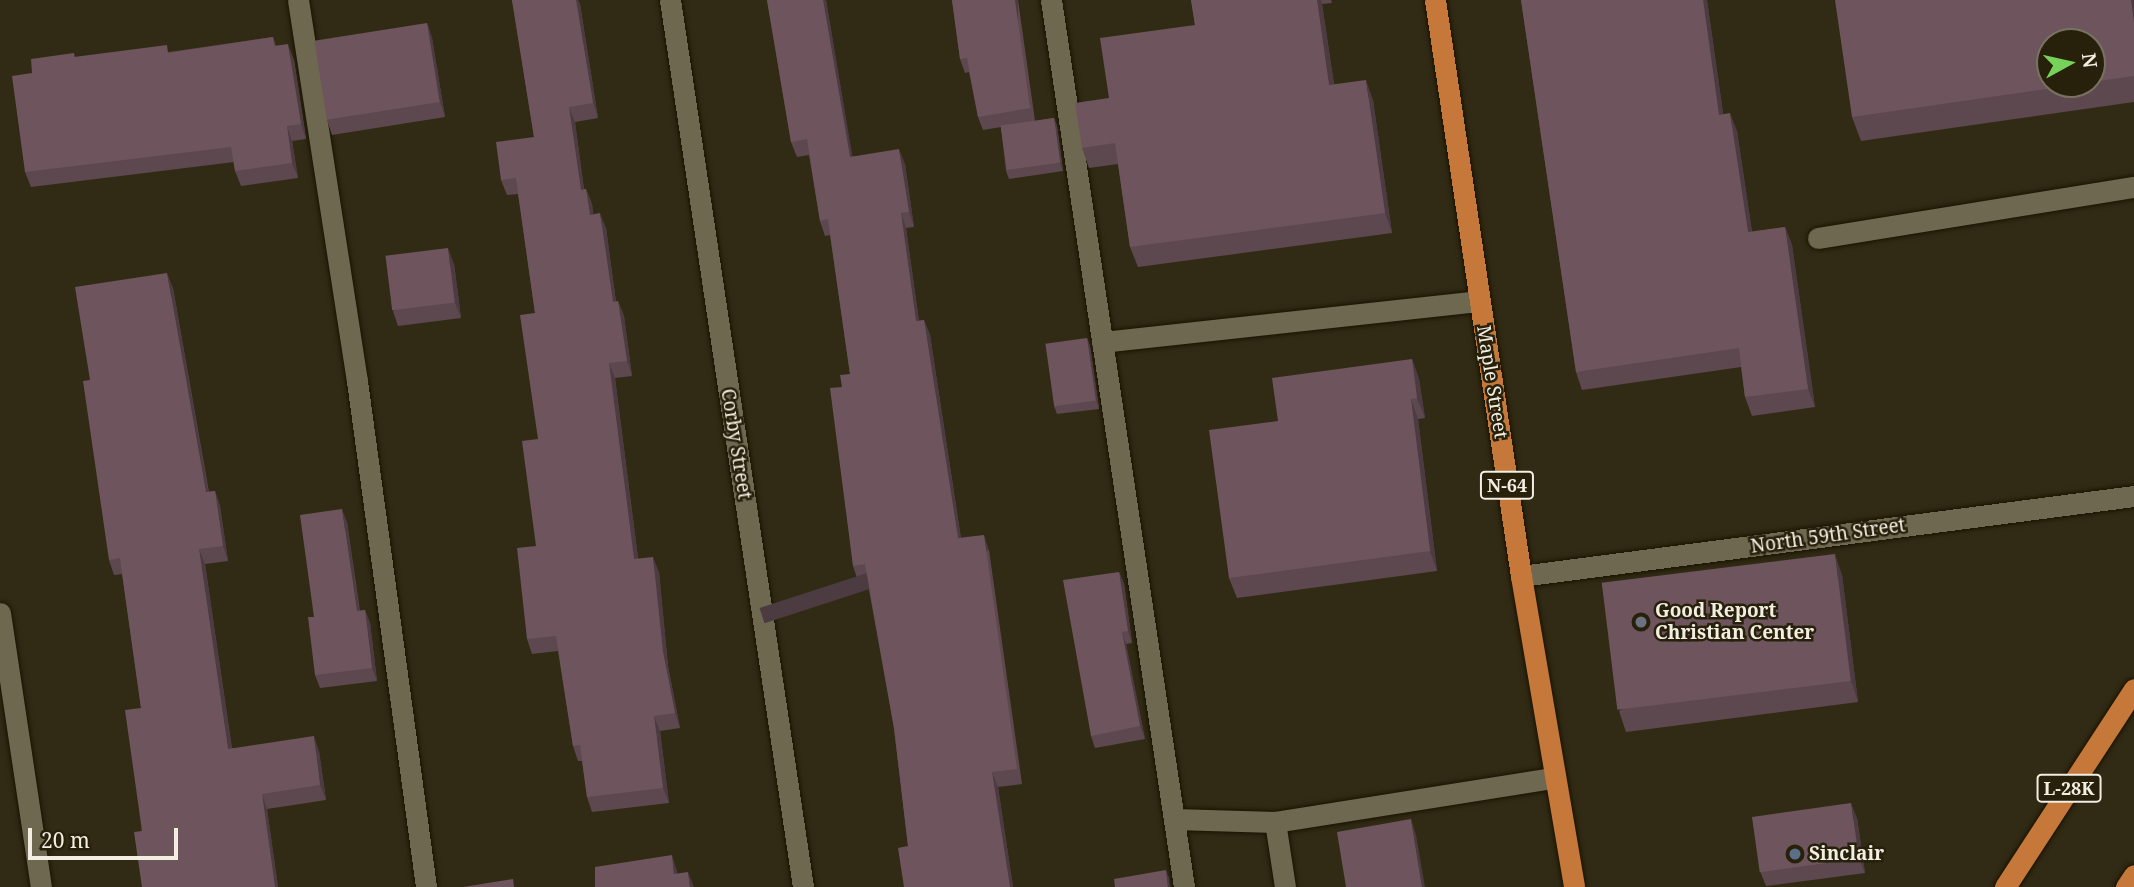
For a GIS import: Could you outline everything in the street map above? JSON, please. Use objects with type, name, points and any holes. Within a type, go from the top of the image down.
[{"type":"main road","name":"Maple Street","points":[[1435,0],[1521,576],[1574,887]]},
{"type":"main road","name":"L-28K","points":[[2005,887],[2134,689]]},
{"type":"main road","points":[[2126,887],[2134,875]]},
{"type":"street","points":[[298,0],[357,381],[426,887]]},
{"type":"street","name":"Corby Street","points":[[670,0],[803,887]]},
{"type":"street","points":[[1051,0],[1184,887]]},
{"type":"street","points":[[1818,238],[2134,187]]},
{"type":"street","points":[[1102,342],[1479,301]]},
{"type":"street","name":"North 59th Street","points":[[1521,576],[2134,496]]},
{"type":"street","points":[[0,612],[41,887]]},
{"type":"street","points":[[1174,819],[1275,822],[1554,778]]},
{"type":"street","points":[[1275,822],[1285,887]]},
{"type":"building","points":[[512,0],[576,0],[593,103],[569,107],[581,190],[586,189],[590,215],[600,213],[613,302],[618,301],[627,361],[609,363],[634,559],[653,557],[663,652],[675,713],[654,716],[663,788],[587,797],[580,745],[573,746],[556,636],[527,639],[517,548],[536,546],[522,441],[538,439],[520,315],[535,313],[516,178],[501,180],[496,142],[534,137]]},
{"type":"building","points":[[767,0],[823,0],[850,157],[899,149],[909,212],[901,213],[916,321],[924,320],[958,538],[984,535],[1017,769],[992,772],[1010,887],[904,887],[898,848],[908,846],[894,728],[865,564],[853,566],[830,388],[842,387],[840,375],[850,374],[828,219],[820,221],[807,139],[791,142]]},
{"type":"building","points":[[952,0],[1015,0],[1030,108],[978,117],[967,58],[960,59]]},
{"type":"building","points":[[1191,0],[1317,0],[1329,85],[1366,80],[1385,213],[1130,247],[1115,143],[1082,148],[1075,103],[1109,98],[1100,38],[1195,25]]},
{"type":"building","points":[[1521,0],[1703,0],[1719,115],[1730,113],[1748,232],[1785,227],[1808,389],[1745,397],[1739,348],[1576,372]]},
{"type":"building","points":[[1835,0],[2131,0],[2134,76],[2106,80],[2106,28],[2036,28],[2036,90],[1852,117]]},
{"type":"building","points":[[427,23],[440,102],[327,120],[314,41]]},
{"type":"building","points":[[273,37],[274,46],[288,44],[301,124],[287,126],[292,163],[235,171],[231,147],[25,172],[12,76],[32,73],[31,59],[74,53],[74,57],[167,45],[168,53]]},
{"type":"building","points":[[1054,118],[1060,163],[1007,170],[1001,126]]},
{"type":"building","points":[[448,248],[455,303],[392,310],[385,256]]},
{"type":"building","points":[[167,273],[206,492],[215,491],[223,546],[199,549],[228,749],[314,736],[320,785],[262,794],[275,887],[142,887],[134,832],[142,831],[125,710],[141,708],[120,558],[109,560],[83,381],[90,380],[75,287]]},
{"type":"building","points":[[1087,338],[1096,400],[1054,406],[1045,344]]},
{"type":"building","points":[[1412,359],[1417,398],[1411,399],[1430,551],[1229,578],[1209,430],[1278,421],[1272,378]]},
{"type":"building","points":[[342,509],[357,611],[365,610],[372,668],[315,675],[308,617],[314,617],[300,515]]},
{"type":"building","points":[[1835,554],[1851,681],[1617,710],[1602,583]]},
{"type":"building","points":[[1119,572],[1128,631],[1122,632],[1140,726],[1091,736],[1063,580]]},
{"type":"building","points":[[1851,803],[1859,858],[1760,872],[1752,817]]},
{"type":"building","points":[[1411,819],[1422,887],[1346,887],[1337,832]]},
{"type":"building","points":[[672,855],[674,874],[688,872],[690,887],[595,887],[595,867]]},
{"type":"building","points":[[1166,870],[1168,887],[1115,887],[1114,879]]},
{"type":"building","points":[[513,879],[514,887],[463,887]]},
{"type":"place","name":"Good Report Christian Center","points":[[1641,622]]},
{"type":"place","name":"Sinclair","points":[[1795,854]]}]
